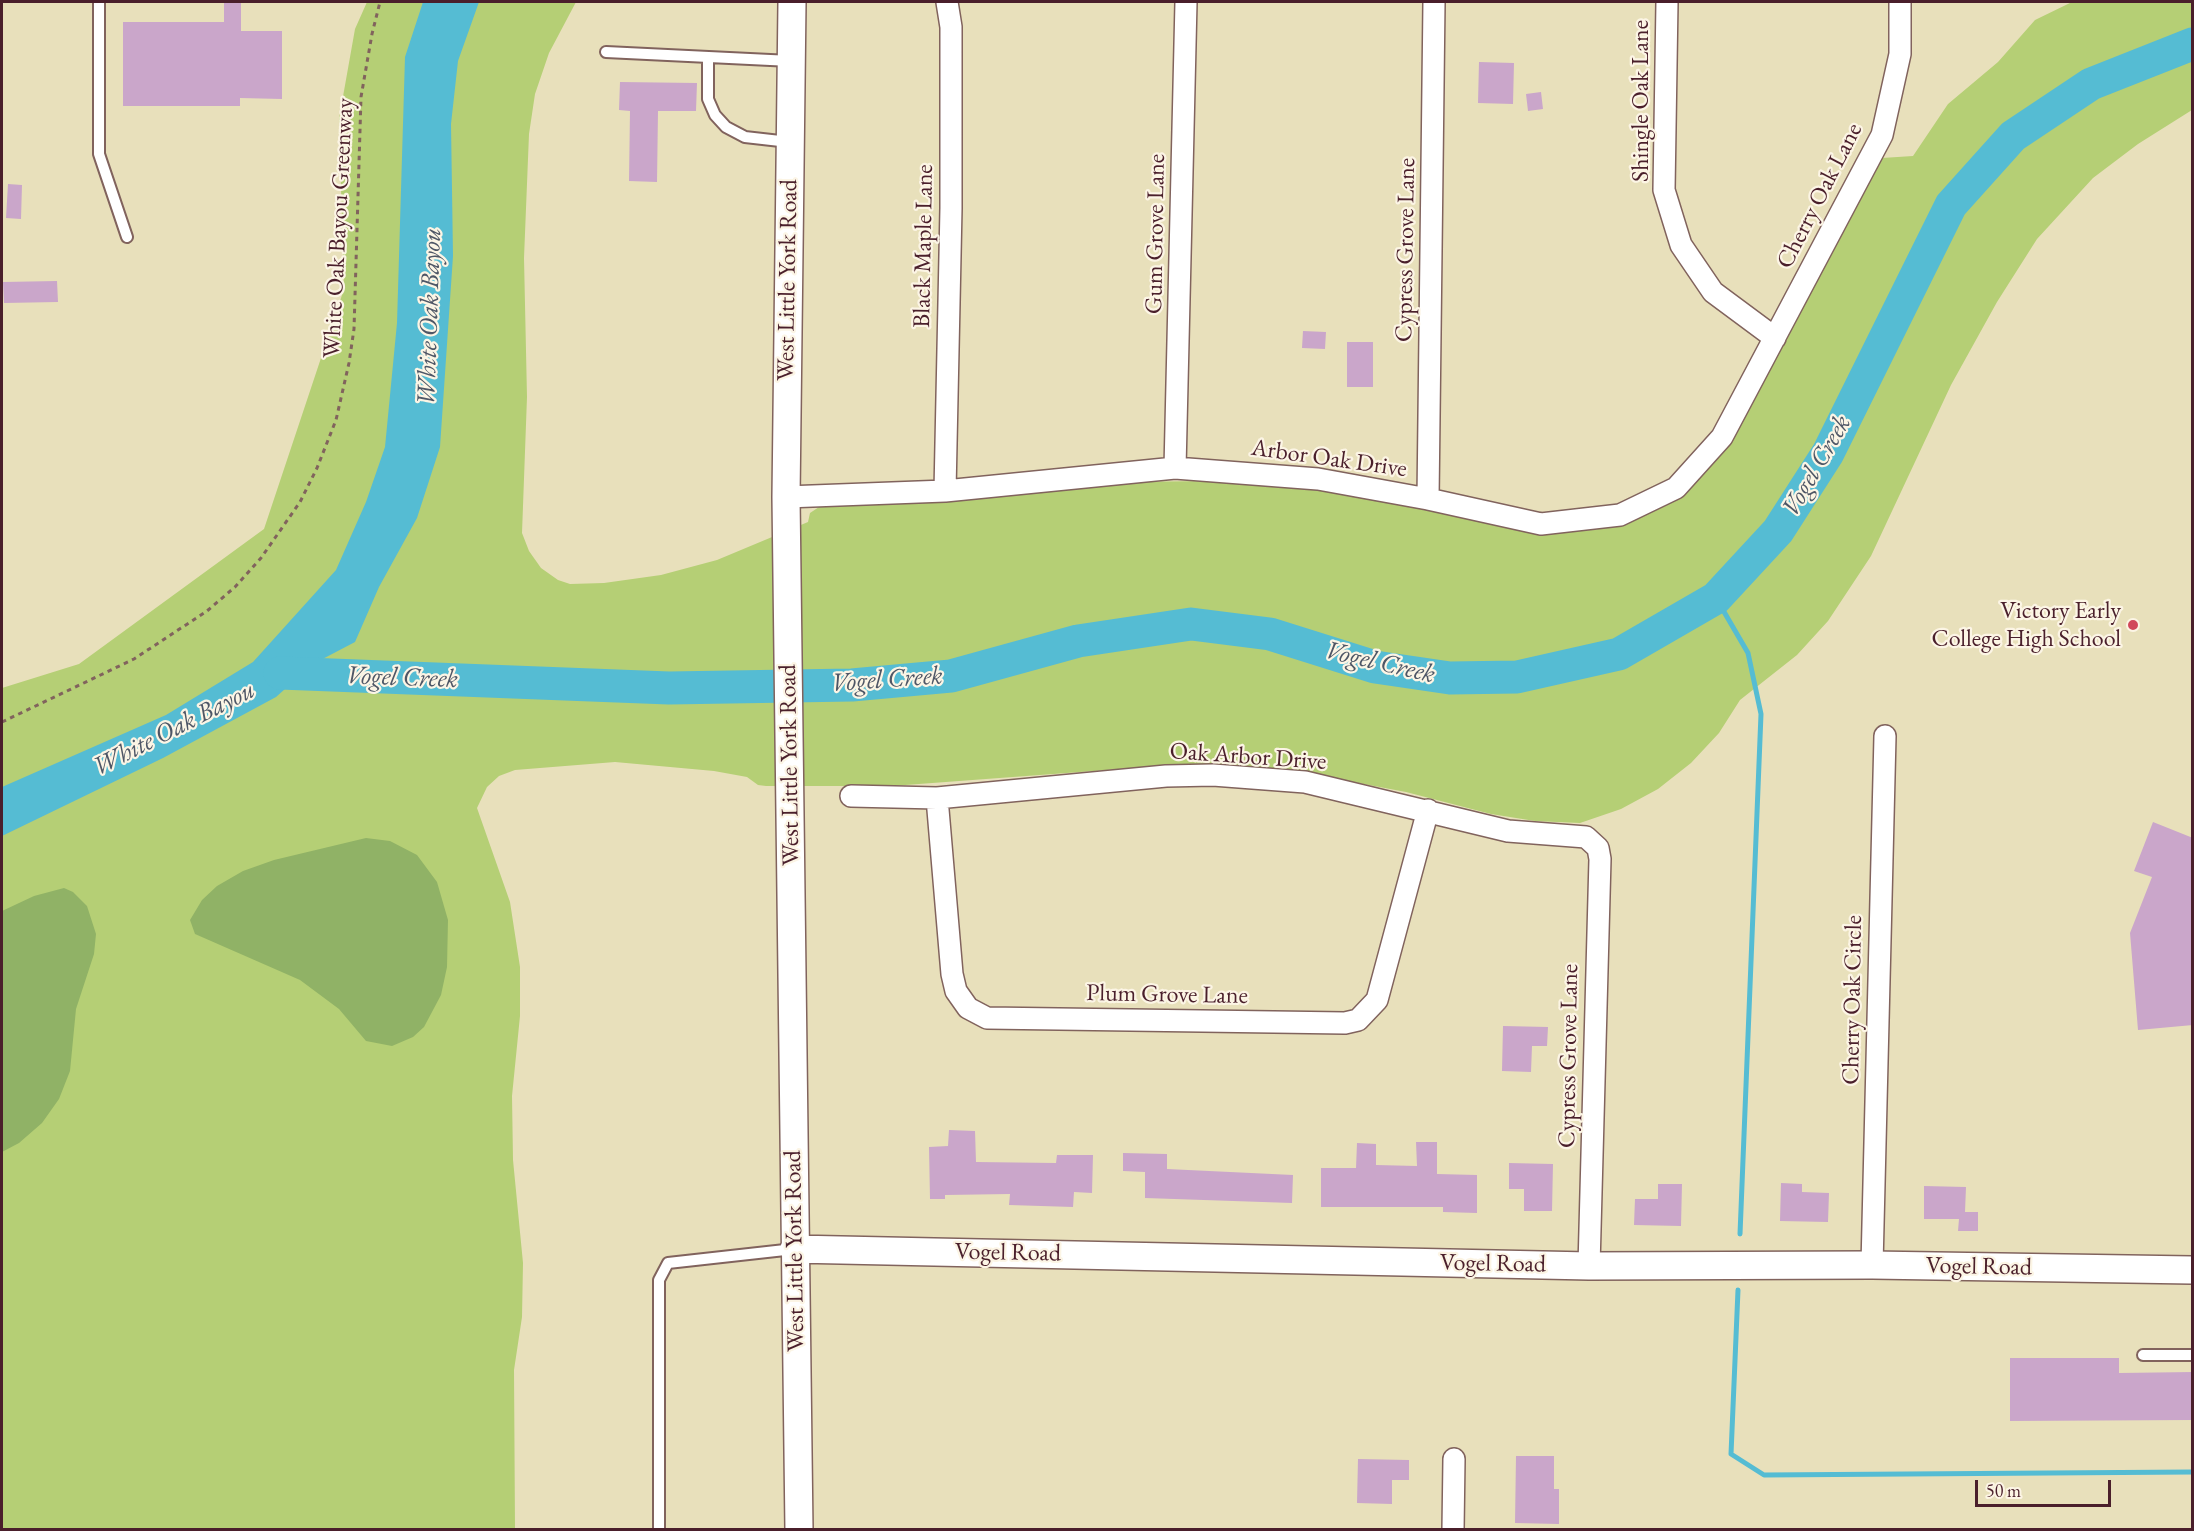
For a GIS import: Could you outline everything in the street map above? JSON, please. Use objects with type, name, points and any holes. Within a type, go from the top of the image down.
[{"type":"street","name":"West Little York Road","points":[[792,2],[786,497],[799,1530]]},
{"type":"street","name":"Black Maple Lane","points":[[945,491],[951,208],[951,27],[947,2]]},
{"type":"street","name":"Gum Grove Lane","points":[[1175,468],[1186,2]]},
{"type":"street","name":"Cypress Grove Lane","points":[[1428,499],[1434,2]]},
{"type":"street","name":"Shingle Oak Lane","points":[[1667,2],[1664,190],[1681,244],[1713,292],[1774,338]]},
{"type":"street","name":"Cherry Oak Lane","points":[[1774,338],[1882,135],[1900,54],[1900,2]]},
{"type":"street","name":"Arbor Oak Drive","points":[[786,497],[945,491],[1175,468],[1317,478],[1541,524],[1620,515],[1676,488],[1722,437],[1774,338]]},
{"type":"street","name":"Cherry Oak Circle","points":[[1872,1265],[1885,736]]},
{"type":"street","name":"Oak Arbor Drive","points":[[851,796],[937,798],[1166,776],[1213,775],[1305,782],[1508,831],[1586,837],[1598,848]]},
{"type":"street","name":"Plum Grove Lane","points":[[937,798],[952,974],[956,991],[968,1008],[987,1018],[1345,1023],[1358,1020],[1377,1000],[1428,810]]},
{"type":"street","name":"Cypress Grove Lane","points":[[1589,1266],[1600,859],[1598,848]]},
{"type":"street","name":"Vogel Road","points":[[794,1249],[1589,1266],[1872,1265],[2193,1270]]},
{"type":"street","points":[[1453,1530],[1454,1459]]},
{"type":"lane","points":[[99,2],[99,154],[127,237]]},
{"type":"lane","points":[[606,52],[791,61]]},
{"type":"lane","points":[[708,58],[708,99],[715,115],[726,127],[745,137],[789,142]]},
{"type":"lane","points":[[659,1530],[658,1280],[668,1263],[794,1249]]},
{"type":"lane","points":[[2143,1355],[2193,1354]]},
{"type":"path","name":"White Oak Bayou Greenway","points":[[2,722],[134,659],[207,611],[235,587],[261,558],[300,502],[317,468],[336,420],[350,363],[354,329],[361,97],[380,2]]},
{"type":"green space","points":[[367,2],[576,2],[549,53],[535,94],[529,134],[524,258],[527,397],[522,533],[529,551],[541,568],[558,580],[570,584],[604,583],[661,575],[717,560],[808,522],[810,513],[819,507],[1119,482],[1211,481],[1303,486],[1554,531],[1594,530],[1613,525],[1696,481],[1721,455],[1882,158],[1913,156],[1948,104],[1998,62],[2035,20],[2072,2],[2192,2],[2192,110],[2138,144],[2093,178],[2037,239],[1997,302],[1951,385],[1871,556],[1828,621],[1797,655],[1740,700],[1719,733],[1691,763],[1658,789],[1621,809],[1580,823],[1535,821],[1491,814],[1406,792],[1316,775],[1174,765],[892,786],[766,786],[758,785],[747,777],[714,771],[615,762],[515,770],[499,776],[487,787],[477,808],[510,902],[520,967],[520,1016],[512,1096],[513,1160],[523,1263],[522,1317],[514,1370],[515,1529],[2,1529],[2,688],[79,664],[264,529],[344,289],[339,119],[355,29]]},
{"type":"green space","points":[[366,838],[390,841],[417,855],[437,882],[448,920],[447,967],[441,995],[424,1027],[413,1037],[392,1046],[366,1041],[339,1009],[300,980],[195,934],[190,920],[202,900],[217,886],[243,871],[274,860]]},
{"type":"green space","points":[[64,888],[73,892],[87,906],[96,934],[94,954],[76,1009],[70,1071],[59,1099],[42,1123],[19,1143],[2,1152],[2,911],[34,896]]},
{"type":"water","name":"White Oak Bayou","points":[[423,2],[479,2],[458,61],[451,124],[453,256],[440,447],[417,518],[379,587],[355,642],[313,664],[276,697],[163,758],[2,836],[2,787],[166,715],[253,662],[336,570],[366,502],[385,447],[397,323],[405,57]]},
{"type":"building","points":[[224,2],[241,2],[241,31],[282,31],[282,99],[240,98],[240,106],[123,106],[123,22],[224,22]]},
{"type":"building","points":[[1479,62],[1514,63],[1513,104],[1478,103]]},
{"type":"building","points":[[620,82],[697,83],[696,111],[658,111],[657,182],[629,181],[630,111],[619,110]]},
{"type":"building","points":[[1541,92],[1543,109],[1528,111],[1526,94]]},
{"type":"building","points":[[8,184],[22,185],[21,219],[6,218]]},
{"type":"building","points":[[57,281],[58,302],[4,303],[3,282]]},
{"type":"building","points":[[1303,331],[1326,332],[1325,349],[1302,348]]},
{"type":"building","points":[[1347,342],[1373,342],[1373,387],[1347,387]]},
{"type":"building","points":[[2153,822],[2193,838],[2193,1025],[2138,1030],[2130,933],[2152,877],[2134,871]]},
{"type":"building","points":[[1503,1026],[1548,1027],[1547,1046],[1532,1046],[1531,1072],[1502,1071]]},
{"type":"building","points":[[949,1130],[975,1131],[976,1162],[1056,1163],[1057,1155],[1093,1155],[1092,1193],[1074,1192],[1073,1207],[1009,1205],[1010,1194],[945,1195],[945,1199],[930,1199],[929,1147],[948,1146]]},
{"type":"building","points":[[1416,1142],[1437,1142],[1437,1174],[1477,1175],[1477,1213],[1443,1212],[1443,1207],[1321,1207],[1321,1168],[1356,1168],[1357,1143],[1376,1144],[1376,1165],[1417,1166]]},
{"type":"building","points":[[1123,1153],[1167,1154],[1167,1169],[1293,1175],[1292,1203],[1145,1198],[1145,1172],[1123,1171]]},
{"type":"building","points":[[1509,1163],[1553,1164],[1552,1211],[1524,1211],[1524,1189],[1509,1189]]},
{"type":"building","points":[[1781,1183],[1802,1184],[1802,1192],[1829,1193],[1828,1222],[1780,1221]]},
{"type":"building","points":[[1658,1184],[1682,1184],[1681,1226],[1634,1225],[1635,1199],[1658,1199]]},
{"type":"building","points":[[1924,1186],[1966,1187],[1965,1212],[1978,1212],[1978,1231],[1958,1231],[1959,1219],[1924,1219]]},
{"type":"building","points":[[2010,1358],[2119,1358],[2119,1373],[2193,1372],[2193,1420],[2010,1421]]},
{"type":"building","points":[[1516,1456],[1554,1456],[1554,1489],[1559,1489],[1559,1524],[1515,1523]]},
{"type":"building","points":[[1358,1459],[1409,1460],[1409,1480],[1392,1480],[1392,1504],[1357,1503]]},
{"type":"waterway","name":"Vogel Creek","points":[[280,673],[669,688],[852,685],[951,676],[1078,641],[1191,624],[1270,634],[1375,667],[1450,678],[1517,677],[1619,654],[1716,598],[1778,531],[1828,453],[1951,205],[2013,136],[2091,84],[2192,44]]},
{"type":"waterway","points":[[1716,598],[1748,653],[1761,714],[1740,1234]]},
{"type":"waterway","points":[[1738,1290],[1731,1454],[1764,1475],[2192,1472]]},
{"type":"place","name":"Victory Early College High School","points":[[2133,625]]}]
